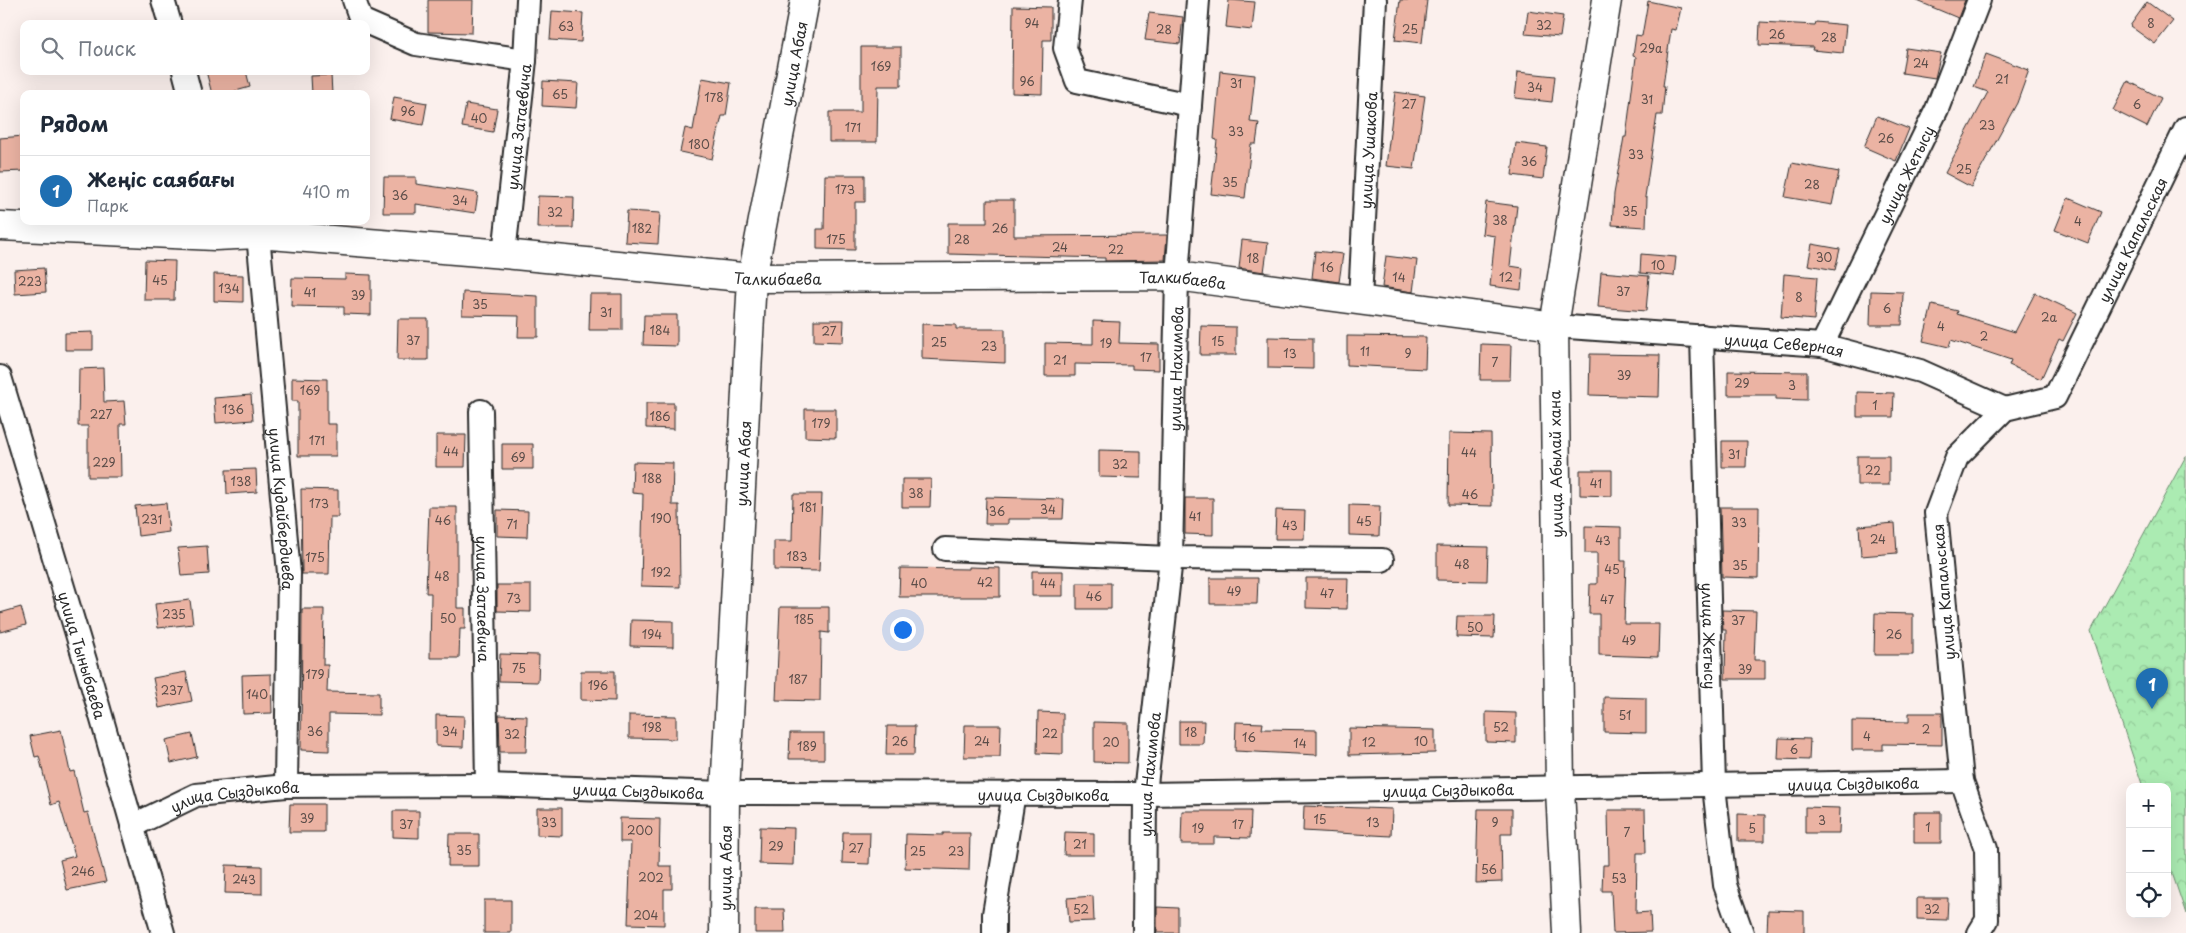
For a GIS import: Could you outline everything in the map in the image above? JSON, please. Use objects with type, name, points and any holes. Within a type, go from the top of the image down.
[{"type":"street","points":[[163,0],[169,20]]},
{"type":"street","points":[[354,0],[361,20]]},
{"type":"street","name":"улица Затаевича","points":[[504,254],[525,60],[528,0]]},
{"type":"street","name":"улица Абая","points":[[724,933],[725,793],[752,278],[805,0]]},
{"type":"street","points":[[1070,0],[1065,48],[1076,81],[1190,105]]},
{"type":"street","name":"улица Нахимова","points":[[1144,933],[1145,794],[1171,558],[1177,276],[1198,0]]},
{"type":"street","name":"улица Ушакова","points":[[1360,300],[1375,0]]},
{"type":"street","name":"улица Абылай хана","points":[[1567,933],[1560,789],[1554,326],[1606,0]]},
{"type":"street","name":"улица Жетысу","points":[[1822,345],[1936,109],[1980,0]]},
{"type":"street","points":[[370,24],[416,44],[525,60]]},
{"type":"street","points":[[185,75],[189,90]]},
{"type":"street","name":"улица Капальская","points":[[1979,933],[1987,920],[1986,849],[1962,781],[1936,512],[1957,457],[2005,409],[2055,397],[2186,128]]},
{"type":"street","name":"Талкибаева","points":[[0,226],[214,228],[258,234],[504,254],[752,278],[1177,276],[1554,326]]},
{"type":"street","name":"улица Кудайбердиева","points":[[258,234],[289,573],[286,786]]},
{"type":"street","name":"улица Северная","points":[[1554,326],[1822,345],[1920,371],[2005,409]]},
{"type":"street","name":"улица Жетысу","points":[[1702,336],[1714,786],[1725,885],[1742,933]]},
{"type":"street","name":"улица Тыныбаева","points":[[0,376],[90,674],[162,933]]},
{"type":"street","name":"улица Затаевича","points":[[481,411],[487,786]]},
{"type":"street","points":[[945,550],[1171,558],[1382,560]]},
{"type":"street","name":"улица Сыздыкова","points":[[132,826],[196,795],[286,786],[487,786],[725,793],[1145,794],[1560,789],[1962,781]]},
{"type":"street","points":[[994,933],[994,914],[1014,793]]},
{"type":"green space","points":[[2186,456],[2186,914],[2171,870],[2171,783],[2142,783],[2091,631]]},
{"type":"building","points":[[428,0],[473,0],[472,33],[428,32]]},
{"type":"building","points":[[1229,0],[1255,2],[1252,30],[1226,27]]},
{"type":"building","points":[[1400,0],[1427,0],[1422,43],[1395,40]]},
{"type":"building","points":[[1915,0],[1965,0],[1958,18]]},
{"type":"building","points":[[1648,1],[1681,8],[1676,30],[1671,29],[1663,86],[1665,86],[1662,115],[1657,115],[1645,197],[1647,197],[1646,227],[1612,225],[1614,194],[1624,137],[1626,137],[1636,57],[1633,56],[1636,35],[1642,36]]},
{"type":"building","points":[[2147,2],[2173,21],[2155,44],[2130,26]]},
{"type":"building","points":[[1013,6],[1051,7],[1051,40],[1043,40],[1042,94],[1012,93]]},
{"type":"building","points":[[552,11],[583,13],[581,42],[550,40]]},
{"type":"building","points":[[1528,11],[1563,16],[1560,37],[1525,34]]},
{"type":"building","points":[[1149,13],[1183,17],[1180,44],[1145,40]]},
{"type":"building","points":[[1760,22],[1815,25],[1816,22],[1846,25],[1843,53],[1812,50],[1813,47],[1759,45]]},
{"type":"building","points":[[861,47],[901,47],[901,86],[878,86],[877,142],[829,142],[829,112],[861,112]]},
{"type":"building","points":[[1906,48],[1941,53],[1935,78],[1902,73]]},
{"type":"building","points":[[1986,54],[2029,70],[2017,103],[1971,187],[1945,173],[1988,92],[1974,87]]},
{"type":"building","points":[[1220,71],[1255,75],[1250,122],[1259,123],[1256,144],[1251,144],[1245,198],[1211,194],[1217,140],[1214,139]]},
{"type":"building","points":[[1518,72],[1555,76],[1552,102],[1515,98]]},
{"type":"building","points":[[207,75],[247,75],[250,87],[239,90],[211,90]]},
{"type":"building","points":[[331,75],[332,90],[312,90],[311,76]]},
{"type":"building","points":[[702,78],[731,83],[726,116],[722,116],[712,159],[680,152],[685,128],[693,130]]},
{"type":"building","points":[[543,81],[578,83],[576,108],[542,106]]},
{"type":"building","points":[[2128,81],[2161,98],[2147,127],[2113,110]]},
{"type":"building","points":[[1395,92],[1425,96],[1414,169],[1386,166]]},
{"type":"building","points":[[394,97],[427,103],[423,125],[390,119]]},
{"type":"building","points":[[466,104],[497,109],[493,132],[462,127]]},
{"type":"building","points":[[1877,116],[1909,129],[1896,161],[1864,147]]},
{"type":"building","points":[[20,136],[20,171],[0,172],[0,138]]},
{"type":"building","points":[[1516,143],[1547,147],[1543,179],[1512,175]]},
{"type":"building","points":[[1792,163],[1839,172],[1832,205],[1785,197]]},
{"type":"building","points":[[825,175],[865,175],[865,202],[855,202],[855,250],[817,249],[817,229],[824,229]]},
{"type":"building","points":[[384,177],[416,177],[416,184],[478,193],[475,213],[416,204],[416,213],[383,213]]},
{"type":"building","points":[[538,196],[574,197],[573,228],[537,228]]},
{"type":"building","points":[[2068,198],[2101,212],[2088,243],[2055,230]]},
{"type":"building","points":[[987,200],[1014,200],[1014,236],[1167,235],[1165,260],[1105,261],[1105,258],[948,254],[948,223],[987,223]]},
{"type":"building","points":[[1486,202],[1517,206],[1510,266],[1523,268],[1521,290],[1490,286],[1495,236],[1482,234]]},
{"type":"building","points":[[627,211],[660,213],[658,244],[625,242]]},
{"type":"building","points":[[1242,240],[1268,243],[1264,272],[1239,268]]},
{"type":"building","points":[[1812,244],[1840,249],[1835,270],[1808,265]]},
{"type":"building","points":[[1315,251],[1343,254],[1339,282],[1312,278]]},
{"type":"building","points":[[1641,254],[1676,257],[1674,276],[1640,273]]},
{"type":"building","points":[[1386,256],[1417,260],[1413,292],[1382,287]]},
{"type":"building","points":[[145,260],[175,261],[174,300],[144,300]]},
{"type":"building","points":[[44,268],[46,292],[15,294],[14,270]]},
{"type":"building","points":[[1601,272],[1649,276],[1646,311],[1598,307]]},
{"type":"building","points":[[214,274],[243,275],[243,302],[214,301]]},
{"type":"building","points":[[345,274],[371,275],[371,315],[344,314],[344,307],[291,306],[292,278],[345,279]]},
{"type":"building","points":[[1784,274],[1817,277],[1814,320],[1781,317]]},
{"type":"building","points":[[1871,291],[1903,292],[1902,325],[1870,325]]},
{"type":"building","points":[[463,292],[538,296],[538,337],[518,337],[519,316],[462,315]]},
{"type":"building","points":[[2035,293],[2077,313],[2063,341],[2059,339],[2041,379],[2009,365],[2011,360],[1951,340],[1949,347],[1923,341],[1932,305],[1958,311],[1957,314],[2015,332]]},
{"type":"building","points":[[590,294],[622,294],[622,330],[589,330]]},
{"type":"building","points":[[644,315],[677,315],[677,346],[643,345]]},
{"type":"building","points":[[398,319],[428,319],[428,360],[397,360]]},
{"type":"building","points":[[814,320],[844,320],[843,342],[814,341]]},
{"type":"building","points":[[1093,321],[1120,322],[1119,343],[1159,344],[1159,370],[1132,369],[1132,365],[1075,364],[1075,376],[1045,376],[1045,343],[1093,344]]},
{"type":"building","points":[[922,324],[956,325],[956,329],[1005,329],[1005,363],[922,359]]},
{"type":"building","points":[[1201,326],[1236,327],[1236,355],[1200,355]]},
{"type":"building","points":[[93,332],[93,350],[65,350],[65,333]]},
{"type":"building","points":[[1347,336],[1426,337],[1425,369],[1347,365]]},
{"type":"building","points":[[1268,337],[1313,338],[1313,369],[1268,368]]},
{"type":"building","points":[[1481,344],[1511,345],[1510,380],[1480,380]]},
{"type":"building","points":[[1590,354],[1660,355],[1659,397],[1589,395]]},
{"type":"building","points":[[103,368],[104,402],[124,401],[126,424],[120,424],[121,477],[88,477],[88,426],[78,426],[79,369]]},
{"type":"building","points":[[1728,371],[1807,372],[1807,400],[1776,399],[1776,395],[1728,395]]},
{"type":"building","points":[[292,378],[327,379],[327,424],[336,424],[336,456],[298,456],[298,401],[292,401]]},
{"type":"building","points":[[1857,392],[1894,393],[1893,417],[1857,417]]},
{"type":"building","points":[[251,395],[253,420],[216,423],[214,398]]},
{"type":"building","points":[[646,403],[674,403],[674,429],[646,428]]},
{"type":"building","points":[[805,409],[836,409],[836,438],[805,437]]},
{"type":"building","points":[[1449,433],[1491,434],[1492,506],[1448,505]]},
{"type":"building","points":[[436,435],[466,435],[465,467],[436,467]]},
{"type":"building","points":[[1722,441],[1747,441],[1746,467],[1722,467]]},
{"type":"building","points":[[502,444],[533,444],[533,469],[502,469]]},
{"type":"building","points":[[1099,450],[1141,451],[1141,478],[1099,477]]},
{"type":"building","points":[[1857,456],[1889,456],[1889,485],[1857,485]]},
{"type":"building","points":[[633,462],[673,463],[672,505],[679,505],[680,587],[641,586],[643,494],[632,493]]},
{"type":"building","points":[[256,469],[257,492],[227,494],[226,470]]},
{"type":"building","points":[[1580,470],[1612,470],[1612,496],[1580,495]]},
{"type":"building","points":[[902,479],[931,479],[930,507],[902,507]]},
{"type":"building","points":[[301,489],[338,490],[338,517],[330,517],[329,574],[302,574]]},
{"type":"building","points":[[793,494],[822,494],[819,571],[774,570],[774,541],[792,541]]},
{"type":"building","points":[[986,497],[1064,499],[1063,519],[1008,519],[1008,524],[985,524]]},
{"type":"building","points":[[1185,498],[1213,498],[1213,535],[1185,534]]},
{"type":"building","points":[[166,503],[169,532],[138,536],[135,506]]},
{"type":"building","points":[[1349,505],[1380,506],[1379,536],[1349,535]]},
{"type":"building","points":[[429,507],[457,507],[457,608],[465,608],[465,629],[460,629],[459,658],[430,658],[431,593],[426,593]]},
{"type":"building","points":[[1720,507],[1759,507],[1758,578],[1722,577]]},
{"type":"building","points":[[497,510],[528,511],[527,537],[497,536]]},
{"type":"building","points":[[1276,510],[1305,511],[1304,539],[1275,539]]},
{"type":"building","points":[[1895,523],[1897,553],[1861,556],[1859,526]]},
{"type":"building","points":[[1585,526],[1621,527],[1621,561],[1626,561],[1624,624],[1659,624],[1658,657],[1599,655],[1599,614],[1589,614],[1590,584],[1597,584],[1597,553],[1585,553]]},
{"type":"building","points":[[207,546],[209,574],[181,576],[178,548]]},
{"type":"building","points":[[1437,546],[1488,547],[1487,581],[1437,580]]},
{"type":"building","points":[[969,567],[1000,568],[1000,597],[899,597],[900,568],[969,569]]},
{"type":"building","points":[[1032,571],[1063,571],[1063,596],[1032,596]]},
{"type":"building","points":[[1210,578],[1258,578],[1257,604],[1210,604]]},
{"type":"building","points":[[1306,578],[1348,578],[1347,609],[1306,608]]},
{"type":"building","points":[[1077,583],[1111,583],[1111,609],[1077,609]]},
{"type":"building","points":[[497,585],[531,585],[531,612],[497,611]]},
{"type":"building","points":[[190,600],[193,624],[158,628],[155,604]]},
{"type":"building","points":[[21,607],[26,625],[0,632],[0,613]]},
{"type":"building","points":[[780,607],[829,607],[829,633],[821,632],[820,701],[776,700]]},
{"type":"building","points":[[302,609],[324,609],[323,665],[328,665],[327,692],[379,693],[379,715],[329,714],[329,751],[301,750]]},
{"type":"building","points":[[1722,610],[1756,611],[1754,660],[1765,660],[1765,679],[1725,679],[1726,630],[1723,630]]},
{"type":"building","points":[[1875,613],[1913,614],[1913,655],[1874,655]]},
{"type":"building","points":[[1457,616],[1495,616],[1494,638],[1456,637]]},
{"type":"building","points":[[631,620],[673,621],[673,647],[630,646]]},
{"type":"building","points":[[500,654],[539,655],[538,682],[499,681]]},
{"type":"building","points":[[581,671],[615,671],[615,701],[581,700]]},
{"type":"building","points":[[186,672],[192,701],[159,708],[153,678]]},
{"type":"building","points":[[271,674],[272,713],[243,714],[242,675]]},
{"type":"building","points":[[1604,697],[1646,698],[1646,733],[1604,732]]},
{"type":"building","points":[[1038,712],[1063,713],[1063,754],[1037,753]]},
{"type":"building","points":[[1486,712],[1516,713],[1516,743],[1486,742]]},
{"type":"building","points":[[1909,713],[1942,713],[1942,745],[1883,744],[1883,750],[1852,750],[1852,721],[1909,722]]},
{"type":"building","points":[[436,715],[464,716],[463,747],[436,746]]},
{"type":"building","points":[[499,715],[527,716],[526,752],[500,752]]},
{"type":"building","points":[[629,715],[676,716],[676,739],[629,738]]},
{"type":"building","points":[[1179,721],[1204,721],[1203,744],[1179,744]]},
{"type":"building","points":[[1094,722],[1128,723],[1128,763],[1094,762]]},
{"type":"building","points":[[1236,722],[1263,723],[1262,729],[1317,730],[1317,755],[1235,751]]},
{"type":"building","points":[[965,725],[1001,725],[1000,757],[964,757]]},
{"type":"building","points":[[887,726],[915,726],[914,755],[886,755]]},
{"type":"building","points":[[1349,728],[1435,730],[1435,753],[1349,755]]},
{"type":"building","points":[[61,730],[70,772],[74,771],[84,813],[88,812],[106,882],[67,890],[60,860],[75,856],[59,802],[51,805],[39,756],[35,757],[30,736]]},
{"type":"building","points":[[790,733],[824,733],[824,759],[789,759]]},
{"type":"building","points":[[192,734],[197,757],[171,763],[166,740]]},
{"type":"building","points":[[1779,738],[1810,739],[1809,760],[1778,759]]},
{"type":"building","points":[[290,804],[324,804],[324,832],[289,832]]},
{"type":"building","points":[[1304,806],[1392,809],[1391,836],[1303,831]]},
{"type":"building","points":[[1805,807],[1840,808],[1839,833],[1805,833]]},
{"type":"building","points":[[537,808],[562,808],[562,836],[537,835]]},
{"type":"building","points":[[1478,809],[1512,809],[1512,834],[1501,834],[1502,882],[1476,883]]},
{"type":"building","points":[[1608,810],[1645,810],[1646,853],[1637,853],[1636,913],[1650,912],[1651,932],[1613,933],[1611,891],[1602,891],[1603,865],[1609,865]]},
{"type":"building","points":[[393,811],[419,811],[419,838],[393,837]]},
{"type":"building","points":[[1182,811],[1251,811],[1250,838],[1214,837],[1214,844],[1181,844]]},
{"type":"building","points":[[1914,812],[1941,812],[1941,843],[1914,843]]},
{"type":"building","points":[[1738,814],[1765,815],[1765,841],[1738,841]]},
{"type":"building","points":[[620,818],[660,819],[659,866],[672,866],[672,889],[664,889],[664,925],[628,924],[631,842],[620,842]]},
{"type":"building","points":[[760,827],[794,828],[793,865],[759,864]]},
{"type":"building","points":[[843,832],[870,832],[869,864],[842,863]]},
{"type":"building","points":[[1065,832],[1094,833],[1094,855],[1064,855]]},
{"type":"building","points":[[943,833],[970,833],[969,870],[905,868],[906,834],[943,835]]},
{"type":"building","points":[[449,834],[479,834],[479,866],[448,866]]},
{"type":"building","points":[[226,865],[262,866],[262,894],[225,893]]},
{"type":"building","points":[[1093,896],[1094,921],[1069,922],[1067,898]]},
{"type":"building","points":[[1917,898],[1948,898],[1947,920],[1917,919]]},
{"type":"building","points":[[484,900],[511,900],[511,933],[484,933]]},
{"type":"building","points":[[1157,907],[1178,908],[1178,933],[1157,933]]},
{"type":"building","points":[[755,909],[784,909],[785,933],[755,933]]},
{"type":"building","points":[[1768,910],[1804,911],[1804,933],[1767,933]]},
{"type":"place","name":"Жеңіс саябағы","points":[[2152,709]]}]
